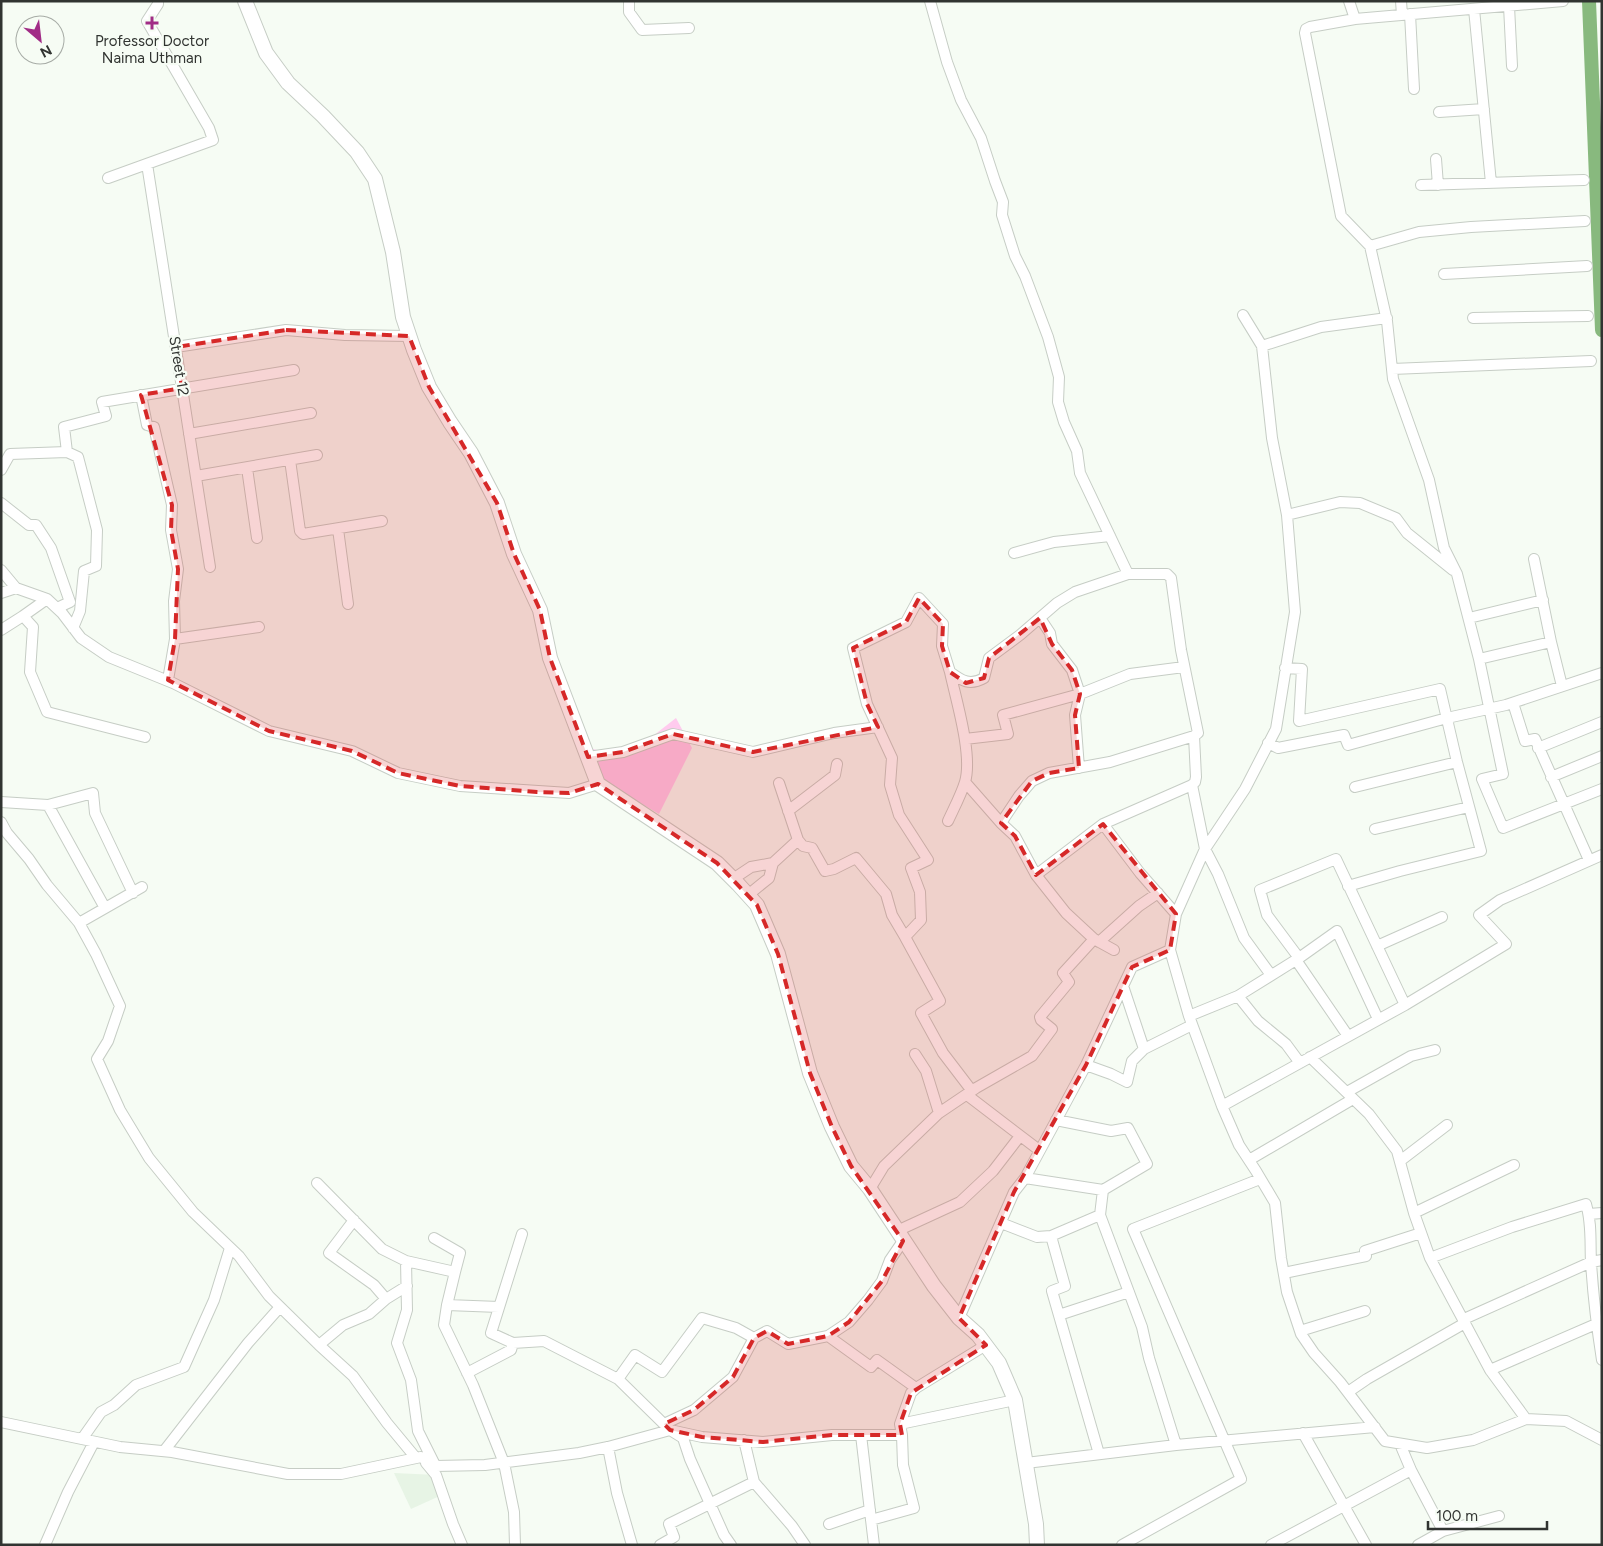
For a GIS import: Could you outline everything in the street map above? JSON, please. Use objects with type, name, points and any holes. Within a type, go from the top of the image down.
[{"type":"street","points":[[108,178],[213,140],[209,128],[170,64],[147,21],[158,1]]},
{"type":"street","points":[[245,1],[266,53],[288,83],[357,152],[375,179],[392,252],[403,317],[409,336],[429,387],[471,453],[496,503],[514,554],[540,610],[550,658],[598,784],[717,863],[757,905],[778,954],[810,1073],[832,1128],[851,1166],[870,1190],[934,1286],[959,1318],[986,1345],[999,1363],[1015,1400],[1036,1524],[1037,1545]]},
{"type":"street","points":[[629,1],[629,12],[642,30],[689,28]]},
{"type":"street","points":[[930,1],[947,62],[961,100],[982,138],[995,181],[1004,202],[1002,215],[1015,256],[1025,276],[1048,337],[1059,377],[1058,402],[1064,422],[1077,451],[1080,472],[1128,574]]},
{"type":"street","points":[[1349,1],[1355,18]]},
{"type":"street","points":[[1401,1],[1406,15],[1414,90]]},
{"type":"street","points":[[1563,1],[1510,6],[1440,6],[1406,15],[1355,18],[1310,27],[1306,29],[1305,33],[1341,216],[1370,246],[1387,318],[1393,379],[1429,480],[1444,548],[1457,574],[1479,659],[1503,774],[1482,778],[1503,828],[1563,806],[1602,789]]},
{"type":"street","points":[[1479,6],[1484,109],[1491,183]]},
{"type":"street","points":[[1510,6],[1512,66]]},
{"type":"street","points":[[1439,112],[1484,109]]},
{"type":"street","points":[[1436,159],[1438,185]]},
{"type":"street","name":"Street 12","points":[[147,164],[210,567]]},
{"type":"street","points":[[1421,185],[1584,180]]},
{"type":"street","points":[[1370,246],[1420,232],[1471,227],[1585,221]]},
{"type":"street","points":[[1444,274],[1587,266]]},
{"type":"street","points":[[1242,315],[1262,346],[1272,438],[1287,515],[1295,612],[1276,728],[1244,789],[1205,849],[1176,914],[1170,950],[1191,1020],[1238,1145],[1275,1203],[1287,1292],[1300,1331],[1314,1353],[1348,1392],[1385,1441],[1427,1448],[1473,1440],[1526,1418],[1566,1421],[1602,1440]]},
{"type":"street","points":[[1473,318],[1588,316]]},
{"type":"street","points":[[1262,346],[1321,327],[1387,318]]},
{"type":"street","points":[[176,347],[286,330],[346,335],[409,336]]},
{"type":"street","points":[[1392,369],[1591,360]]},
{"type":"street","points":[[67,452],[64,427],[106,416],[102,402],[294,370]]},
{"type":"street","points":[[142,395],[147,425],[154,427],[172,505],[171,530],[178,569],[174,601],[175,639],[168,680]]},
{"type":"street","points":[[189,434],[311,413]]},
{"type":"street","points":[[1,470],[10,454],[67,452],[78,457],[97,530],[96,566],[84,571],[80,611],[73,628]]},
{"type":"street","points":[[196,476],[317,456]]},
{"type":"street","points":[[290,460],[300,531],[303,534],[382,521]]},
{"type":"street","points":[[246,468],[257,538]]},
{"type":"street","points":[[1287,515],[1340,502],[1360,503],[1396,518],[1407,533],[1457,574]]},
{"type":"street","points":[[1,503],[29,525],[36,525],[51,548],[70,602],[57,608]]},
{"type":"street","points":[[338,529],[348,604]]},
{"type":"street","points":[[1014,553],[1054,542],[1110,536]]},
{"type":"street","points":[[1534,559],[1550,642],[1562,686]]},
{"type":"street","points":[[1,570],[16,588],[47,599],[57,608],[81,638],[110,656],[168,680],[269,731],[352,751],[398,773],[460,786],[569,793],[598,784]]},
{"type":"street","points":[[950,672],[966,683],[977,682],[984,678],[987,662],[990,658],[1056,604],[1075,592],[1128,574],[1167,574],[1171,578],[1184,668],[1198,733],[1194,736],[1110,762],[1049,773],[1032,781],[1000,823]]},
{"type":"street","points":[[1,593],[16,588]]},
{"type":"street","points":[[905,937],[921,920],[920,892],[911,868],[928,860],[899,815],[890,785],[892,758],[867,704],[853,648],[906,622],[919,598],[943,624],[942,646],[950,672],[965,739],[967,773],[948,821]]},
{"type":"street","points":[[1,630],[47,599]]},
{"type":"street","points":[[1468,618],[1543,600]]},
{"type":"street","points":[[23,616],[33,627],[30,672],[47,712],[145,738]]},
{"type":"street","points":[[1040,618],[1050,633],[1052,644],[1072,670],[1080,694],[1075,715],[1079,768]]},
{"type":"street","points":[[175,639],[259,627]]},
{"type":"street","points":[[1479,659],[1550,642]]},
{"type":"street","points":[[965,739],[1008,734],[1002,714],[1080,694],[1130,674],[1184,668]]},
{"type":"street","points":[[1285,668],[1302,669],[1299,721],[1440,689],[1481,852],[1400,871],[1348,886]]},
{"type":"street","points":[[1268,743],[1278,748],[1344,735],[1348,745],[1447,718],[1513,703],[1602,673]]},
{"type":"street","points":[[1513,703],[1526,742],[1535,738],[1563,806],[1589,860]]},
{"type":"street","points":[[1538,748],[1602,722]]},
{"type":"street","points":[[588,757],[623,752],[673,734],[753,752],[834,733],[878,727]]},
{"type":"street","points":[[1036,875],[1102,824],[1192,785],[1196,777],[1194,736]]},
{"type":"street","points":[[1551,777],[1602,756]]},
{"type":"street","points":[[1355,788],[1457,762]]},
{"type":"street","points":[[788,811],[834,776],[837,764]]},
{"type":"street","points":[[965,782],[1000,823],[1015,836],[1036,875],[1066,913],[1097,940],[1114,950]]},
{"type":"street","points":[[778,783],[798,840],[803,846],[812,848],[825,871],[834,870],[856,858],[886,894],[892,915],[940,1001],[921,1013],[944,1053],[970,1093],[1039,1150]]},
{"type":"street","points":[[1192,785],[1205,849],[1218,874],[1244,938],[1270,975]]},
{"type":"street","points":[[1,802],[48,805],[93,793],[95,814],[138,890],[79,923]]},
{"type":"street","points":[[48,805],[105,908]]},
{"type":"street","points":[[1375,829],[1469,807]]},
{"type":"street","points":[[1,822],[6,833],[29,858],[47,885],[79,923],[96,954],[120,1006],[108,1041],[97,1059],[120,1110],[150,1158],[193,1212],[239,1256],[269,1296],[353,1376],[387,1423],[436,1475],[452,1524],[462,1545]]},
{"type":"street","points":[[1102,824],[1176,914]]},
{"type":"street","points":[[733,879],[751,867],[773,863],[798,840]]},
{"type":"street","points":[[1222,1106],[1405,1005],[1506,944],[1479,915],[1500,900],[1602,855]]},
{"type":"street","points":[[1348,1036],[1298,959],[1267,916],[1260,890],[1336,859],[1405,1005]]},
{"type":"street","points":[[748,895],[769,878],[773,863]]},
{"type":"street","points":[[870,1190],[884,1166],[939,1114],[1034,1054],[1052,1029],[1040,1017],[1069,982],[1063,973],[1097,940],[1138,906],[1158,894]]},
{"type":"street","points":[[1377,946],[1442,917]]},
{"type":"street","points":[[1086,1066],[1112,1074],[1127,1082],[1132,1061],[1144,1049],[1191,1020],[1238,996],[1298,959],[1338,931],[1378,1019]]},
{"type":"street","points":[[959,1318],[1014,1192],[1025,1178],[1086,1066],[1132,967],[1170,950]]},
{"type":"street","points":[[1123,986],[1144,1049]]},
{"type":"street","points":[[1238,996],[1258,1021],[1286,1044],[1300,1063]]},
{"type":"street","points":[[1249,1160],[1411,1056],[1435,1050]]},
{"type":"street","points":[[915,1054],[926,1071],[939,1114]]},
{"type":"street","points":[[1310,1057],[1369,1114],[1397,1151],[1414,1212],[1430,1258],[1490,1370],[1526,1418]]},
{"type":"street","points":[[1025,1178],[1103,1190],[1147,1164],[1128,1128],[1111,1131],[1056,1120]]},
{"type":"street","points":[[1400,1161],[1447,1125]]},
{"type":"street","points":[[1,1422],[120,1447],[164,1451],[288,1474],[341,1474],[419,1457],[436,1466],[485,1465],[579,1454],[608,1447],[667,1427],[694,1410],[733,1377],[754,1338],[768,1331],[788,1344],[828,1336],[848,1322],[882,1281],[900,1236],[960,1202],[993,1171],[1020,1136]]},
{"type":"street","points":[[1414,1212],[1514,1165]]},
{"type":"street","points":[[1122,1545],[1241,1479],[1226,1440],[1133,1229],[1260,1179]]},
{"type":"street","points":[[317,1183],[382,1249],[406,1261],[455,1272]]},
{"type":"street","points":[[1103,1190],[1100,1216],[1142,1327],[1149,1358],[1176,1445]]},
{"type":"street","points":[[1430,1258],[1512,1227],[1586,1204],[1589,1214],[1596,1324],[1602,1360]]},
{"type":"street","points":[[1589,1214],[1602,1213]]},
{"type":"street","points":[[1001,1223],[1037,1236],[1051,1236],[1100,1216]]},
{"type":"street","points":[[354,1220],[329,1252],[374,1285],[386,1299]]},
{"type":"street","points":[[1284,1273],[1366,1256],[1365,1251],[1421,1233]]},
{"type":"street","points":[[522,1234],[491,1333],[513,1343],[544,1341],[618,1379],[667,1427],[683,1438],[724,1535],[732,1545]]},
{"type":"street","points":[[1051,1236],[1065,1286],[1052,1291],[1099,1454]]},
{"type":"street","points":[[434,1238],[460,1253],[446,1305],[444,1325],[467,1373],[504,1463],[514,1512],[515,1545]]},
{"type":"street","points":[[82,1440],[101,1412],[114,1405],[136,1384],[184,1367],[214,1300],[230,1248]]},
{"type":"street","points":[[1348,1392],[1367,1378],[1465,1321],[1591,1262],[1602,1260]]},
{"type":"street","points":[[406,1261],[407,1310],[397,1343],[411,1380],[418,1431],[436,1466]]},
{"type":"street","points":[[319,1345],[343,1325],[369,1314],[386,1299],[407,1286]]},
{"type":"street","points":[[1059,1315],[1129,1292]]},
{"type":"street","points":[[446,1305],[499,1307]]},
{"type":"street","points":[[164,1451],[248,1343],[280,1307]]},
{"type":"street","points":[[1300,1331],[1365,1312]]},
{"type":"street","points":[[618,1379],[635,1355],[662,1372],[702,1318],[736,1328],[754,1338]]},
{"type":"street","points":[[1490,1370],[1596,1324]]},
{"type":"street","points":[[828,1336],[871,1367],[877,1360],[916,1388]]},
{"type":"street","points":[[467,1373],[511,1350],[513,1343]]},
{"type":"street","points":[[828,1524],[914,1508],[903,1465],[900,1424],[911,1393],[916,1388],[986,1345]]},
{"type":"street","points":[[900,1424],[1015,1400]]},
{"type":"street","points":[[667,1427],[702,1437],[763,1442],[832,1435],[902,1435]]},
{"type":"street","points":[[1026,1463],[1176,1445],[1375,1427]]},
{"type":"street","points":[[1303,1433],[1366,1545]]},
{"type":"street","points":[[861,1435],[874,1545]]},
{"type":"street","points":[[744,1440],[754,1482],[792,1526],[805,1545]]},
{"type":"street","points":[[45,1545],[68,1492],[94,1442]]},
{"type":"street","points":[[1400,1444],[1411,1470],[1443,1531]]},
{"type":"street","points":[[608,1447],[617,1493],[632,1545]]},
{"type":"street","points":[[1271,1545],[1411,1470]]},
{"type":"street","points":[[660,1545],[674,1537],[669,1524],[754,1482]]},
{"type":"street","points":[[1418,1545],[1443,1531],[1498,1516]]},
{"type":"highlighted area","points":[[286,330],[409,336],[429,387],[497,503],[514,554],[540,610],[550,658],[588,757],[623,752],[673,734],[753,752],[878,727],[867,704],[853,648],[906,622],[919,598],[943,624],[942,646],[950,672],[966,683],[984,678],[989,658],[1040,618],[1052,644],[1072,670],[1080,694],[1075,715],[1079,768],[1049,773],[1032,781],[1001,823],[1015,836],[1036,875],[1103,824],[1176,914],[1170,950],[1132,967],[1086,1065],[1014,1192],[959,1318],[986,1345],[911,1393],[900,1424],[902,1435],[832,1435],[763,1442],[702,1437],[670,1430],[664,1424],[694,1410],[733,1377],[754,1338],[767,1331],[788,1344],[828,1336],[849,1322],[882,1281],[903,1241],[851,1166],[832,1127],[810,1073],[778,954],[757,905],[717,863],[598,784],[569,793],[537,792],[460,786],[398,773],[352,751],[269,731],[168,680],[175,639],[178,569],[171,530],[172,505],[141,395],[182,388],[176,347]]},
{"type":"shaded area","points":[[676,718],[692,748],[659,814],[605,782],[593,749],[626,757]]},
{"type":"shaded area","points":[[394,1473],[437,1475],[444,1494],[411,1509]]},
{"type":"waterway","points":[[1589,1],[1602,330]]},
{"type":"place","name":"Professor Doctor Naima Uthman","points":[[152,23]]}]
